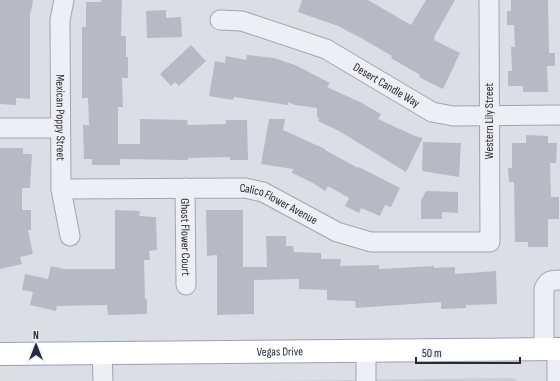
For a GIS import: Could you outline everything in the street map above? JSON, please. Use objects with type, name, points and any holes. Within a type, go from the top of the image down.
[{"type":"main road","name":"Vegas Drive","points":[[0,354],[554,349]]},
{"type":"street","name":"Mexican Poppy Street","points":[[64,0],[60,20],[61,189],[70,236]]},
{"type":"street","name":"Western Lily Street","points":[[489,0],[490,242]]},
{"type":"street","name":"Desert Candle Way","points":[[220,20],[242,21],[326,49],[432,112],[453,116],[560,115]]},
{"type":"street","points":[[0,128],[60,128]]},
{"type":"street","name":"Ghost Flower Court","points":[[185,188],[186,285]]},
{"type":"street","name":"Calico Flower Avenue","points":[[61,189],[245,188],[263,192],[337,232],[371,242],[490,242]]},
{"type":"street","points":[[556,381],[554,349],[544,289],[547,283],[551,280],[560,280]]},
{"type":"street","points":[[366,350],[366,381]]},
{"type":"street","points":[[102,353],[103,381]]},
{"type":"shaded area","points":[[513,378],[517,381],[266,381]]},
{"type":"building","points":[[0,0],[33,0],[30,12],[30,99],[16,98],[16,105],[0,104]]},
{"type":"building","points":[[101,0],[122,0],[121,36],[126,36],[128,78],[122,78],[123,107],[118,107],[118,144],[140,144],[140,119],[187,120],[188,125],[226,124],[226,120],[247,120],[248,160],[230,160],[230,157],[188,158],[188,160],[120,159],[120,165],[92,165],[92,159],[84,159],[83,125],[89,125],[88,98],[82,98],[82,27],[86,27],[86,2],[101,2]]},
{"type":"building","points":[[302,0],[368,0],[411,25],[426,0],[455,0],[434,37],[434,40],[460,53],[443,89],[419,77],[420,75],[391,58],[392,56],[361,38],[338,26],[298,12]]},
{"type":"building","points":[[511,0],[548,0],[549,53],[555,53],[555,66],[547,66],[548,92],[523,92],[523,86],[508,86],[508,71],[512,71],[511,47],[515,47],[514,25],[507,25],[507,11],[511,11]]},
{"type":"building","points":[[166,10],[166,18],[181,17],[182,37],[147,38],[146,11]]},
{"type":"building","points":[[191,45],[206,61],[179,86],[175,82],[171,86],[160,74]]},
{"type":"building","points":[[247,55],[274,58],[295,65],[330,83],[327,87],[362,103],[381,114],[378,119],[415,136],[423,138],[406,172],[339,131],[318,121],[319,118],[317,117],[317,108],[295,105],[288,102],[288,105],[234,97],[233,100],[209,96],[215,61],[225,63],[226,56],[246,60]]},
{"type":"building","points":[[269,119],[285,119],[283,130],[325,149],[358,168],[359,167],[400,188],[391,207],[385,205],[380,216],[361,208],[359,213],[345,206],[349,198],[328,186],[325,191],[313,183],[292,173],[293,169],[261,164]]},
{"type":"building","points":[[526,135],[548,136],[548,143],[557,143],[556,163],[550,163],[551,197],[559,197],[559,219],[548,219],[548,247],[528,247],[528,242],[515,242],[514,182],[509,182],[508,168],[512,168],[512,143],[526,143]]},
{"type":"building","points":[[423,142],[461,143],[459,177],[422,171]]},
{"type":"building","points":[[0,148],[23,148],[23,154],[32,154],[30,188],[22,188],[22,210],[31,210],[31,230],[28,230],[33,254],[20,257],[22,264],[0,269]]},
{"type":"building","points":[[426,191],[458,192],[458,213],[442,212],[442,219],[421,219],[421,200]]},
{"type":"building","points":[[115,210],[140,211],[139,216],[156,217],[157,250],[149,251],[150,260],[144,260],[147,314],[108,315],[107,305],[57,306],[56,311],[30,305],[33,292],[22,290],[25,274],[48,279],[51,266],[64,269],[115,269]]},
{"type":"building","points":[[206,210],[243,210],[243,267],[267,267],[266,236],[286,236],[286,246],[293,246],[294,252],[321,253],[321,259],[341,259],[340,266],[379,265],[379,269],[434,266],[434,268],[455,267],[455,274],[496,271],[497,304],[466,305],[466,308],[441,309],[441,302],[356,308],[355,301],[327,300],[327,290],[299,289],[299,279],[254,280],[254,314],[217,315],[217,255],[207,256]]}]
